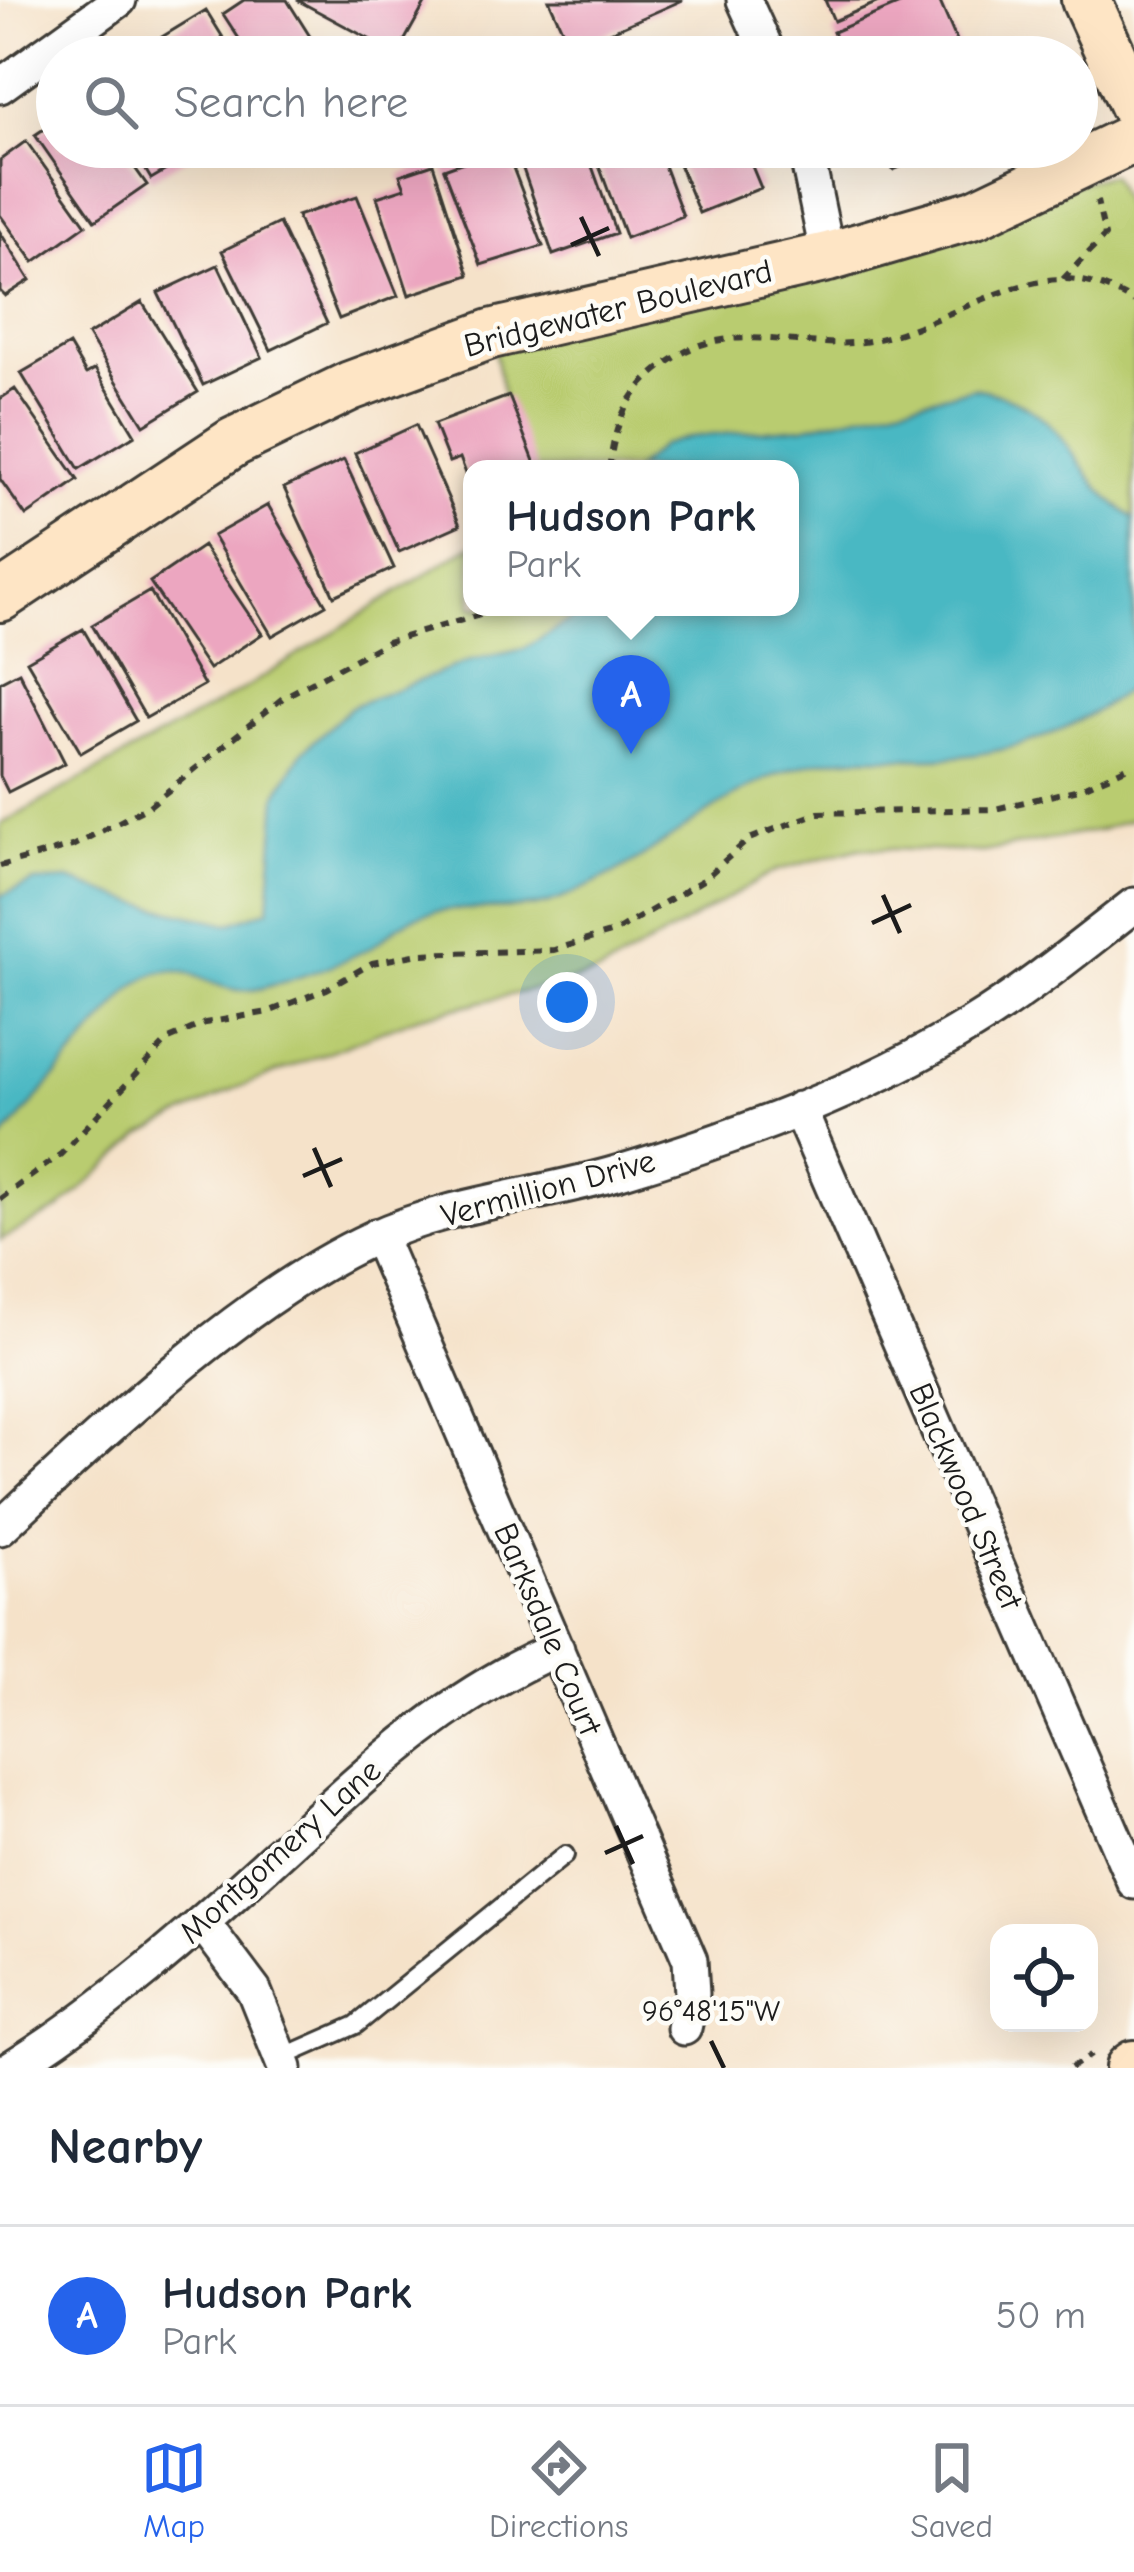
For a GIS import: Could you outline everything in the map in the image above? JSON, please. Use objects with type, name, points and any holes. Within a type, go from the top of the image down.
[{"type":"street","points":[[69,36],[119,0]]},
{"type":"street","points":[[744,0],[760,36]]},
{"type":"street","points":[[1086,0],[1134,105]]},
{"type":"street","points":[[0,86],[36,60]]},
{"type":"street","name":"Bridgewater Boulevard","points":[[1098,155],[1134,138]]},
{"type":"street","points":[[809,168],[828,257]]},
{"type":"street","name":"Bridgewater Boulevard","points":[[0,597],[234,442],[350,386],[490,334],[828,257],[975,214],[1070,168]]},
{"type":"street","name":"Vermillion Drive","points":[[0,1528],[102,1433],[211,1346],[306,1275],[378,1235],[617,1173],[799,1109],[969,1026],[1134,905]]},
{"type":"street","name":"Blackwood Street","points":[[799,1109],[1134,1882]]},
{"type":"street","name":"Barksdale Court","points":[[378,1235],[691,1960],[692,1994],[685,2028]]},
{"type":"street","name":"Montgomery Lane","points":[[11,2068],[203,1923],[438,1712],[512,1668],[557,1649]]},
{"type":"street","points":[[203,1923],[254,1990],[283,2063]]},
{"type":"lane","points":[[283,2063],[356,2025],[565,1855]]},
{"type":"path","points":[[1063,279],[1105,236],[1106,226],[1082,168]]},
{"type":"path","points":[[610,460],[616,419],[646,381],[679,355],[730,337],[869,342],[940,322],[1004,294],[1063,279],[1112,288],[1134,302]]},
{"type":"path","points":[[0,866],[72,846],[148,807],[284,697],[387,642],[476,616]]},
{"type":"path","points":[[0,1199],[61,1154],[169,1039],[205,1023],[268,1012],[327,989],[372,963],[419,953],[554,950],[616,931],[703,880],[749,839],[818,813],[995,809],[1079,789],[1134,764]]},
{"type":"green space","points":[[1111,174],[1134,228],[1134,818],[1100,830],[983,852],[859,848],[775,871],[598,974],[417,1017],[234,1089],[142,1135],[59,1209],[0,1240],[0,825],[244,689],[463,551],[463,616],[799,616],[799,460],[516,460],[491,334]]},
{"type":"water","points":[[974,388],[1032,410],[1050,425],[1093,481],[1134,518],[1134,684],[1056,732],[999,750],[939,758],[833,759],[779,774],[727,800],[629,865],[561,899],[536,906],[446,910],[418,916],[366,950],[263,988],[226,988],[181,972],[148,977],[129,991],[0,1142],[0,896],[34,882],[69,880],[137,903],[229,924],[269,909],[277,794],[303,751],[352,706],[473,660],[524,649],[577,616],[799,616],[799,460],[645,460],[662,445],[690,437],[803,427]]},
{"type":"building","points":[[244,0],[287,0],[310,36],[237,36],[223,14]]},
{"type":"building","points":[[297,0],[427,0],[407,36],[364,36]]},
{"type":"building","points":[[549,0],[683,0],[601,36],[565,36]]},
{"type":"building","points":[[825,0],[883,0],[834,21]]},
{"type":"building","points":[[909,0],[939,0],[955,36],[835,36],[833,32]]},
{"type":"building","points":[[206,10],[222,36],[163,36]]},
{"type":"building","points":[[26,141],[36,155],[36,168],[45,168],[86,225],[34,262],[0,215],[0,160]]},
{"type":"building","points":[[58,168],[135,168],[147,185],[95,221]]},
{"type":"building","points":[[144,168],[170,168],[151,179]]},
{"type":"building","points":[[434,168],[469,275],[409,295],[377,197],[405,188],[400,175]]},
{"type":"building","points":[[513,168],[543,246],[481,265],[444,169]]},
{"type":"building","points":[[523,168],[593,168],[616,233],[553,255]]},
{"type":"building","points":[[600,168],[665,168],[683,216],[626,238]]},
{"type":"building","points":[[681,168],[753,168],[761,188],[699,213]]},
{"type":"building","points":[[357,196],[398,296],[339,319],[297,216]]},
{"type":"building","points":[[279,223],[327,323],[271,350],[222,251]]},
{"type":"building","points":[[0,232],[30,280],[5,296],[0,291]]},
{"type":"building","points":[[218,265],[262,357],[203,385],[158,293]]},
{"type":"building","points":[[142,302],[198,392],[144,425],[88,335]]},
{"type":"building","points":[[69,345],[86,374],[95,369],[135,435],[79,469],[21,373]]},
{"type":"building","points":[[15,389],[78,480],[26,516],[0,479],[0,399]]},
{"type":"building","points":[[509,396],[534,460],[463,460],[463,466],[460,458],[449,462],[434,424]]},
{"type":"building","points":[[416,425],[460,525],[399,552],[355,453]]},
{"type":"building","points":[[344,460],[394,568],[334,596],[284,488]]},
{"type":"building","points":[[268,505],[326,605],[272,636],[213,536]]},
{"type":"building","points":[[203,546],[262,634],[209,669],[150,582]]},
{"type":"building","points":[[150,591],[204,685],[146,718],[92,625]]},
{"type":"building","points":[[83,629],[136,721],[81,753],[27,661]]},
{"type":"building","points":[[19,672],[65,763],[8,792],[0,776],[0,682]]},
{"type":"place","name":"Hudson Park","points":[[631,754]]}]
